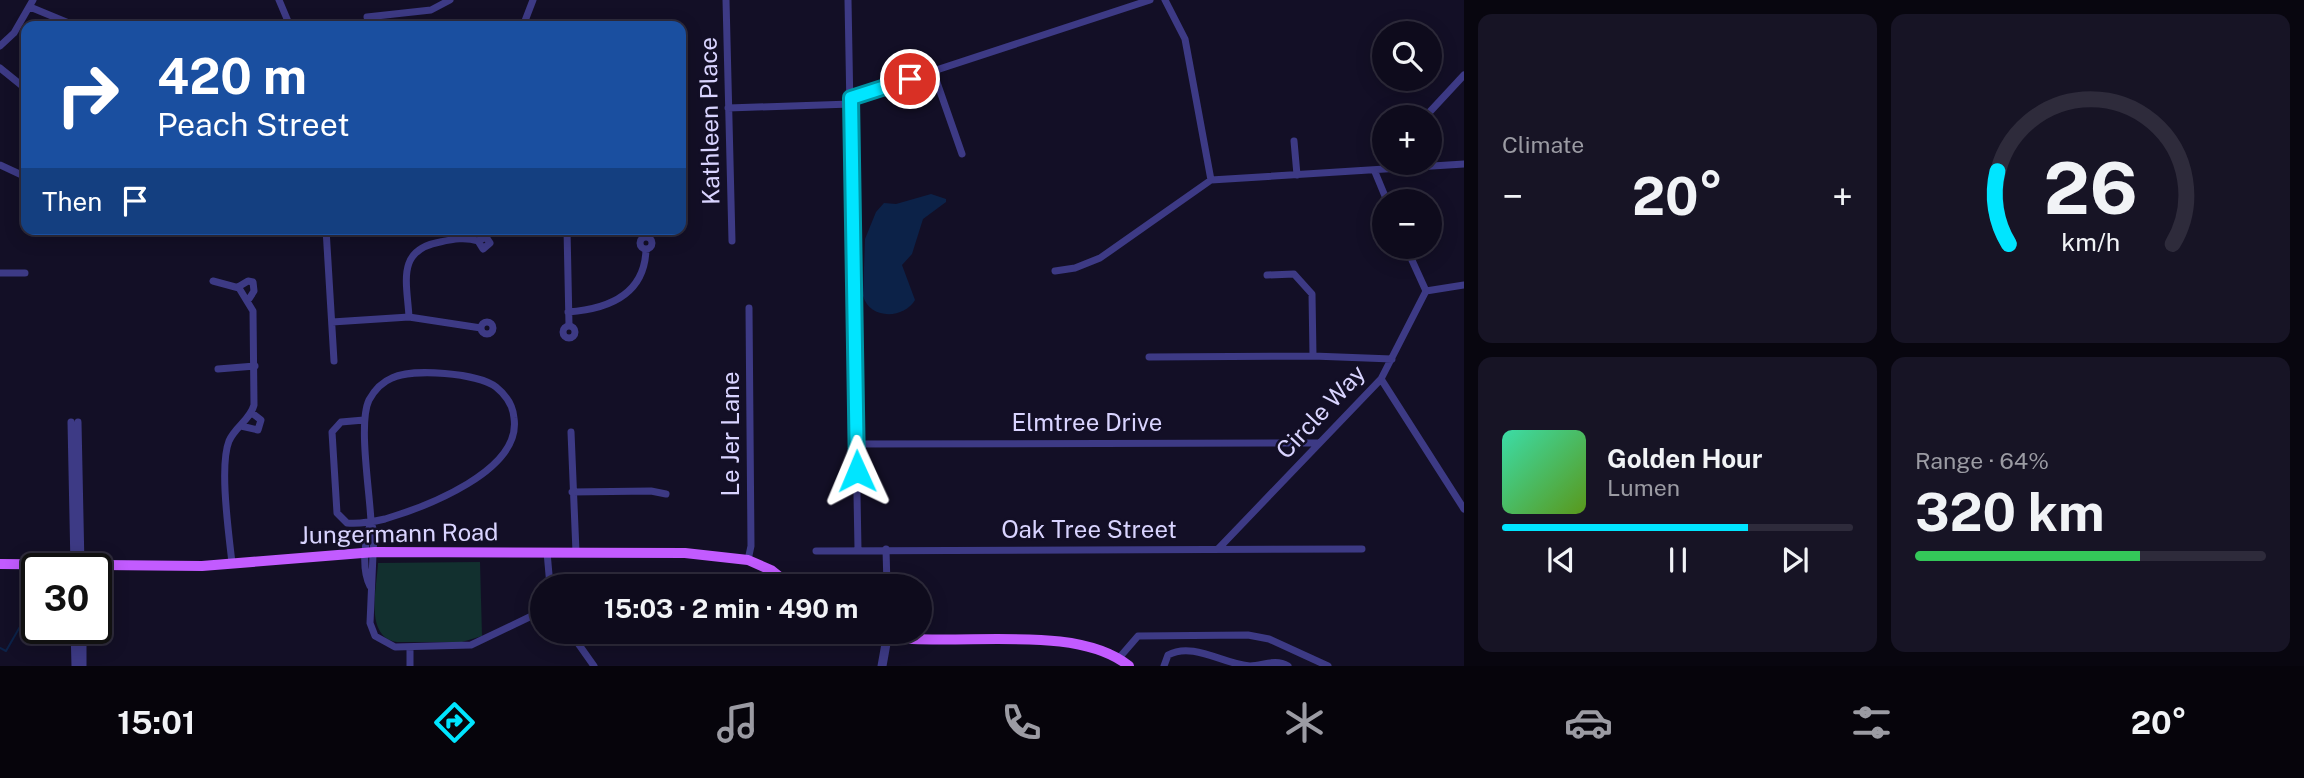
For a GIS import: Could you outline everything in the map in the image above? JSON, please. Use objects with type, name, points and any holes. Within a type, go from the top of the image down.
[{"type":"main road","name":"Jungermann Road","points":[[112,567],[202,566],[370,553],[576,551],[713,554],[748,560],[776,574]]},
{"type":"main road","name":"Jungermann Road","points":[[0,564],[21,565]]},
{"type":"main road","points":[[932,641],[1067,641],[1093,645],[1129,666]]},
{"type":"street","points":[[279,0],[288,21]]},
{"type":"street","points":[[367,17],[431,10],[450,0]]},
{"type":"street","points":[[525,21],[534,0]]},
{"type":"street","name":"Kathleen Place","points":[[726,0],[732,240]]},
{"type":"street","points":[[848,0],[859,549]]},
{"type":"street","points":[[728,108],[851,101],[933,71],[1150,0]]},
{"type":"street","points":[[1164,0],[1185,38],[1211,180]]},
{"type":"street","points":[[0,46],[14,33],[31,3],[66,21]]},
{"type":"street","points":[[0,68],[21,85]]},
{"type":"street","points":[[933,71],[962,154]]},
{"type":"street","points":[[1436,105],[1464,75]]},
{"type":"street","points":[[1294,141],[1297,175]]},
{"type":"street","points":[[1442,166],[1464,164]]},
{"type":"street","points":[[0,165],[21,175]]},
{"type":"street","points":[[1055,271],[1075,268],[1100,258],[1211,180],[1372,172]]},
{"type":"street","points":[[326,235],[334,361]]},
{"type":"street","points":[[566,235],[569,325]]},
{"type":"street","points":[[409,317],[407,270],[410,256],[429,244],[462,238],[478,241]]},
{"type":"street","points":[[568,312],[604,307],[635,284],[645,270],[646,249]]},
{"type":"street","points":[[1411,259],[1426,291],[1464,285]]},
{"type":"street","points":[[0,273],[25,273]]},
{"type":"street","points":[[1267,275],[1294,274],[1312,294],[1313,356]]},
{"type":"street","points":[[213,281],[238,287],[249,299],[253,311],[255,366],[252,413],[228,443],[226,457],[232,563]]},
{"type":"street","points":[[238,287],[248,281],[253,282],[254,291],[249,299]]},
{"type":"street","name":"Circle Way","points":[[1218,549],[1381,379],[1426,291]]},
{"type":"street","name":"Le Jer Lane","points":[[748,560],[751,546],[749,308]]},
{"type":"street","points":[[332,322],[409,317],[481,328]]},
{"type":"street","points":[[1149,357],[1313,356],[1392,359]]},
{"type":"street","points":[[218,369],[255,366]]},
{"type":"street","points":[[364,420],[341,422],[333,428],[333,465],[339,518],[347,523],[371,522],[430,503],[477,476],[505,454],[513,440],[515,421],[510,402],[487,382],[415,373],[385,381],[371,396],[364,420],[371,522],[370,553],[374,578],[370,586],[370,623],[375,636],[389,646],[471,645],[530,617]]},
{"type":"street","points":[[1381,379],[1464,509]]},
{"type":"street","points":[[241,426],[258,430],[261,421],[252,413]]},
{"type":"street","points":[[75,422],[78,553]]},
{"type":"street","points":[[570,432],[576,551]]},
{"type":"street","name":"Elmtree Drive","points":[[856,444],[1318,443]]},
{"type":"street","points":[[572,492],[651,491],[666,494]]},
{"type":"street","points":[[886,549],[887,574]]},
{"type":"street","name":"Oak Tree Street","points":[[816,551],[1362,549]]},
{"type":"street","points":[[547,552],[549,574]]},
{"type":"street","points":[[1164,666],[1172,653],[1169,635]]},
{"type":"street","points":[[1119,658],[1138,636],[1248,635],[1269,639],[1328,666]]},
{"type":"street","points":[[75,644],[76,666]]},
{"type":"street","points":[[82,644],[82,666]]},
{"type":"street","points":[[578,644],[594,666]]},
{"type":"street","points":[[882,666],[886,644]]},
{"type":"street","points":[[410,647],[410,666]]},
{"type":"street","points":[[1172,653],[1212,656],[1244,666],[1272,662],[1288,666]]},
{"type":"green space","points":[[480,562],[482,636],[462,642],[397,642],[380,631],[375,610],[378,563]]},
{"type":"water","points":[[931,194],[946,199],[946,202],[923,219],[912,254],[902,265],[915,300],[903,311],[880,313],[867,304],[863,296],[865,239],[876,212],[884,203],[896,204]]},
{"type":"waterway","points":[[0,648],[6,651],[21,625]]},
{"type":"route","points":[[857,471],[851,98],[910,79]]}]
